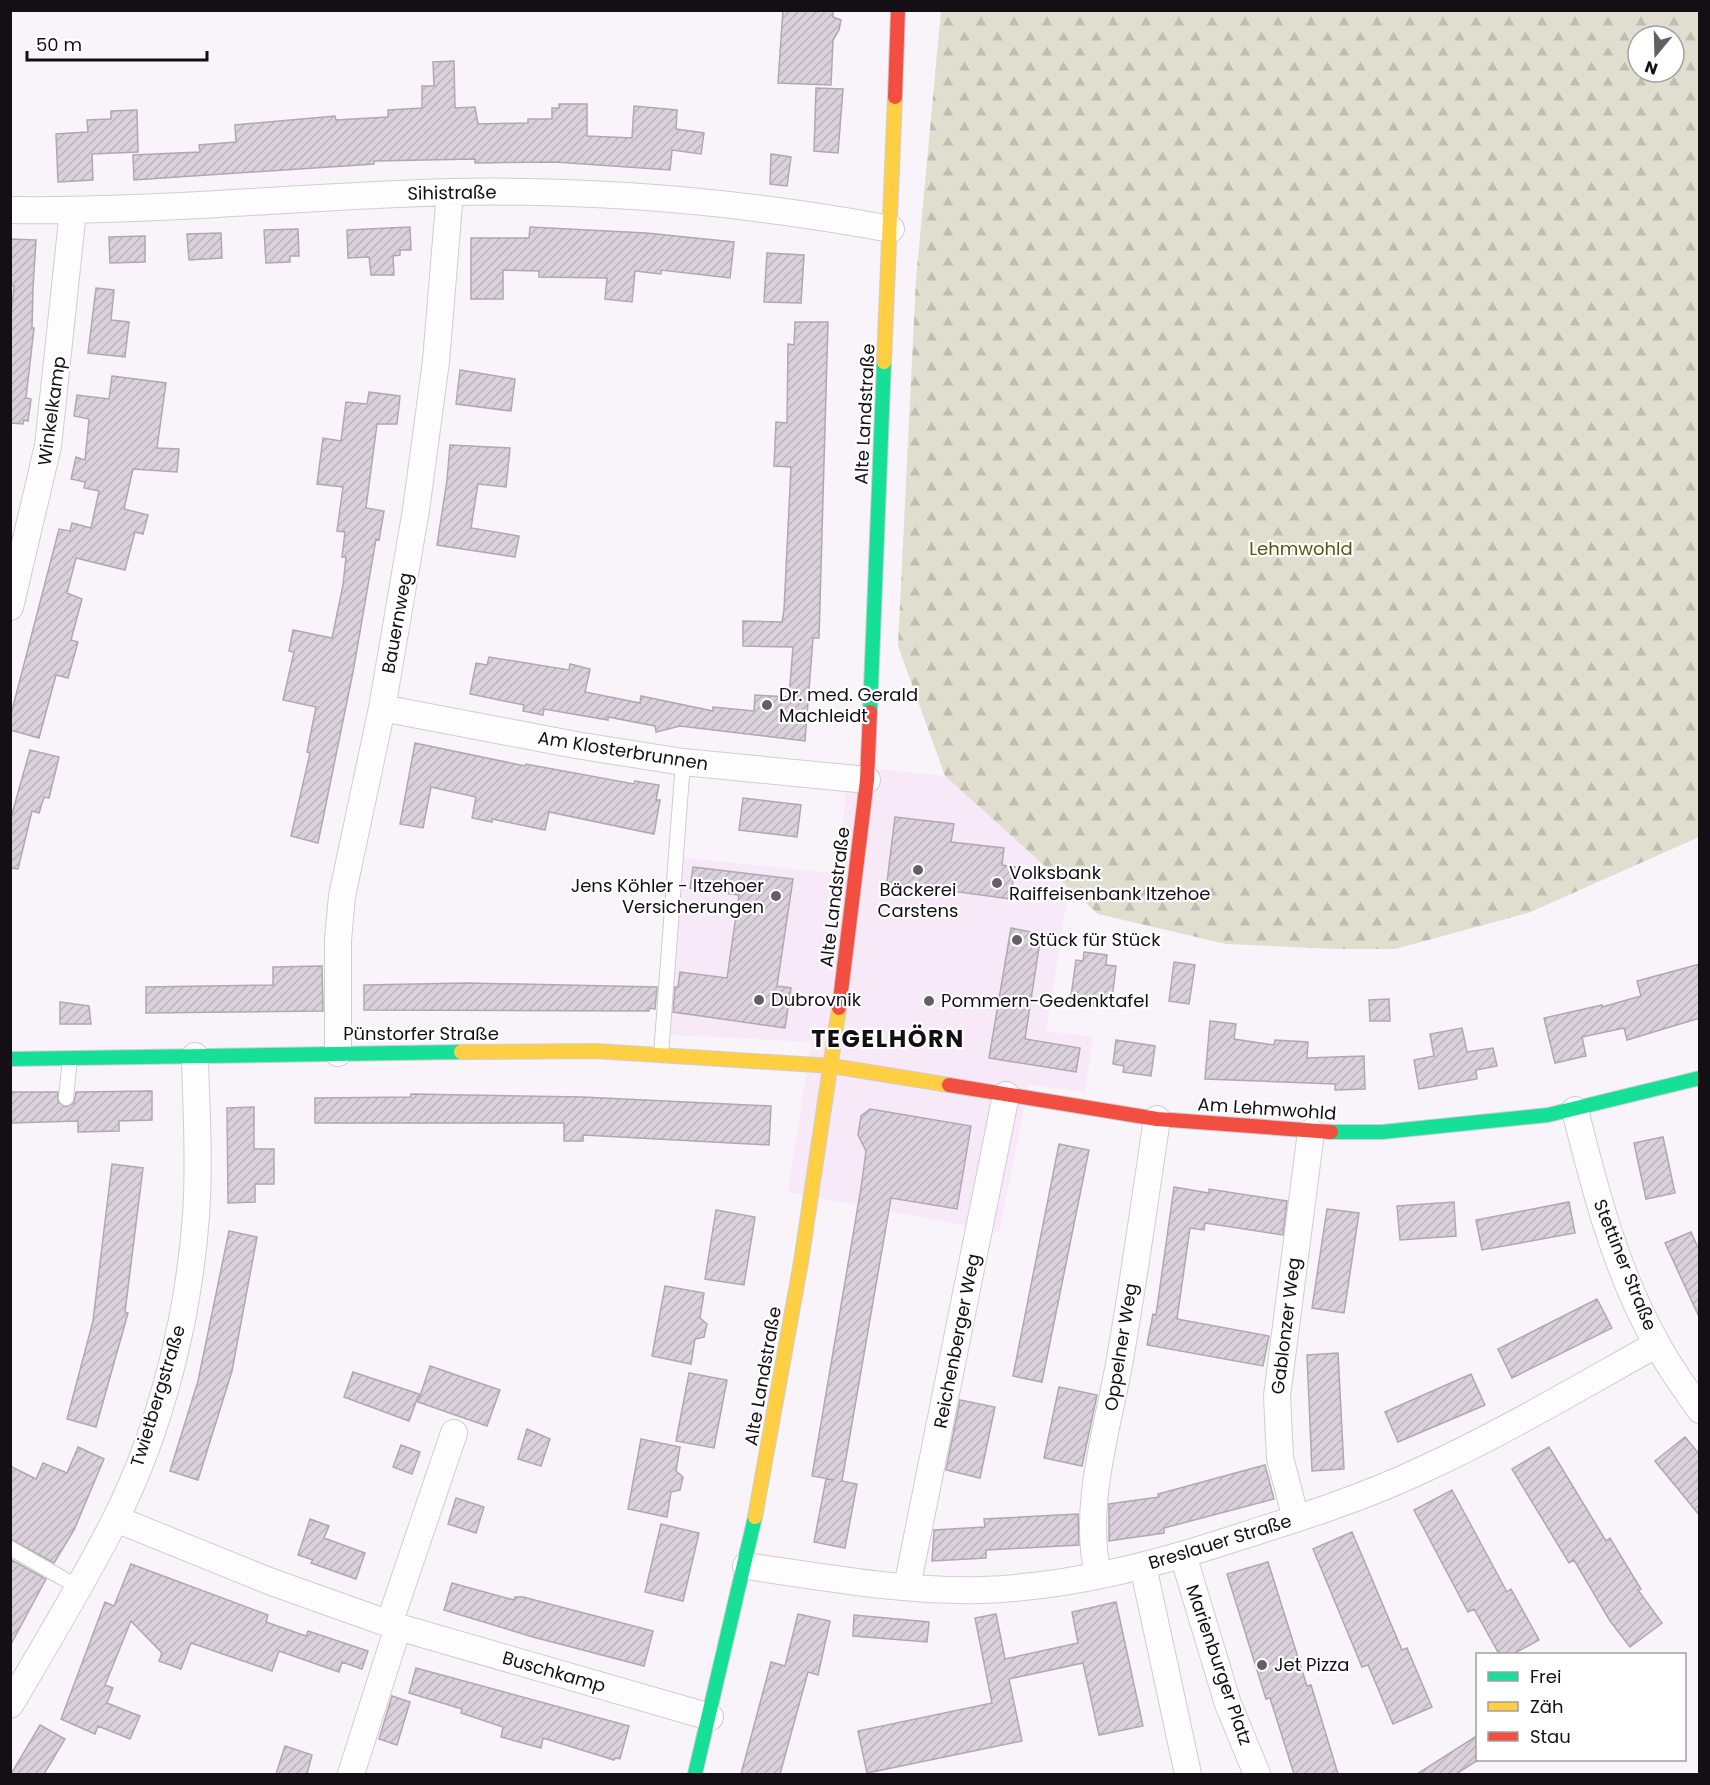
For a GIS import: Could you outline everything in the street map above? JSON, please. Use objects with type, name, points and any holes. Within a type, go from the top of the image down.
[{"type":"street","name":"Alte Landstraße","points":[[695,1774],[746,1566],[793,1316],[832,1066],[862,897],[891,229],[898,10]]},
{"type":"street","name":"Sihistraße","points":[[10,210],[73,211],[450,192],[522,192],[671,199],[891,229]]},
{"type":"street","name":"Bauernweg","points":[[338,1053],[338,940],[342,896],[382,708],[428,419],[450,192]]},
{"type":"street","name":"Winkelkamp","points":[[10,607],[48,446],[59,361],[73,211]]},
{"type":"street","name":"Am Klosterbrunnen","points":[[382,708],[576,745],[683,762],[867,780]]},
{"type":"street","name":"Pünstorfer Straße","points":[[10,1059],[595,1051],[832,1066]]},
{"type":"street","name":"Twietbergstraße","points":[[10,1705],[116,1519],[156,1415],[182,1320],[197,1198],[195,1056]]},
{"type":"street","name":"Am Lehmwohld","points":[[832,1066],[1157,1119],[1311,1132],[1382,1132],[1478,1124],[1575,1110],[1700,1078]]},
{"type":"street","name":"Reichenberger Weg","points":[[908,1587],[1006,1095]]},
{"type":"street","name":"Stettiner Straße","points":[[1575,1110],[1597,1196],[1617,1255],[1657,1344],[1700,1410]]},
{"type":"street","name":"Oppelner Weg","points":[[1098,1575],[1092,1532],[1094,1503],[1121,1357],[1157,1119]]},
{"type":"street","name":"Gablonzer Weg","points":[[1296,1519],[1280,1458],[1277,1396],[1311,1132]]},
{"type":"street","name":"Breslauer Straße","points":[[746,1566],[908,1587],[981,1590],[1017,1588],[1143,1566],[1296,1519],[1422,1470],[1503,1430],[1657,1344]]},
{"type":"street","points":[[351,1774],[393,1626],[454,1433]]},
{"type":"street","name":"Buschkamp","points":[[116,1519],[269,1581],[393,1626],[710,1717]]},
{"type":"street","name":"Marienburger Platz","points":[[1183,1555],[1228,1704],[1257,1774]]},
{"type":"street","points":[[1143,1566],[1188,1774]]},
{"type":"lane","points":[[661,1055],[683,762]]},
{"type":"lane","points":[[66,1098],[70,1058]]},
{"type":"lane","points":[[10,1548],[78,1587]]},
{"type":"shaded area","points":[[847,766],[945,776],[1069,887],[1046,1031],[1093,1037],[1085,1092],[1029,1085],[999,1232],[788,1192],[811,1042],[656,1034],[668,856],[840,874]]},
{"type":"green space","name":"Lehmwohld","points":[[941,11],[1699,11],[1699,837],[1528,913],[1395,949],[1226,944],[1098,914],[945,776],[898,646],[916,279]]},
{"type":"building","points":[[783,10],[833,10],[833,17],[841,20],[839,30],[833,40],[831,85],[778,83]]},
{"type":"building","points":[[454,61],[455,108],[475,107],[478,124],[528,123],[528,119],[552,119],[552,108],[559,108],[559,104],[587,104],[587,136],[632,138],[634,106],[677,110],[676,129],[704,133],[701,154],[672,150],[670,170],[555,162],[475,163],[475,159],[374,161],[374,164],[134,180],[133,155],[200,152],[199,145],[236,142],[235,125],[335,116],[336,120],[388,117],[388,110],[422,108],[422,86],[434,86],[433,62]]},
{"type":"building","points":[[816,88],[843,89],[838,153],[814,151]]},
{"type":"building","points":[[137,110],[138,152],[92,154],[93,180],[58,182],[56,134],[88,132],[87,120],[111,119],[111,111]]},
{"type":"building","points":[[771,154],[791,157],[787,186],[770,184]]},
{"type":"building","points":[[410,227],[411,250],[400,250],[400,255],[393,256],[394,275],[371,275],[369,257],[348,258],[347,230]]},
{"type":"building","points":[[530,227],[646,233],[734,242],[730,278],[661,270],[661,274],[635,271],[632,302],[605,299],[607,278],[539,277],[539,271],[503,270],[503,299],[471,299],[471,238],[529,238]]},
{"type":"building","points":[[298,229],[299,256],[290,256],[290,262],[266,263],[264,230]]},
{"type":"building","points":[[221,233],[222,258],[189,260],[187,234]]},
{"type":"building","points":[[145,236],[145,262],[110,263],[109,237]]},
{"type":"building","points":[[10,239],[36,240],[32,328],[34,328],[26,398],[31,399],[28,421],[24,420],[23,424],[10,423],[10,325],[14,286],[10,285]]},
{"type":"building","points":[[767,253],[804,255],[801,303],[764,302]]},
{"type":"building","points":[[96,288],[114,290],[111,320],[129,322],[125,357],[88,353]]},
{"type":"building","points":[[795,322],[828,322],[819,638],[813,638],[805,741],[680,726],[656,732],[655,726],[608,717],[608,720],[544,709],[543,715],[523,711],[524,705],[470,694],[476,663],[487,665],[489,657],[569,670],[570,664],[590,669],[585,692],[640,703],[641,696],[713,711],[713,707],[754,711],[755,695],[789,697],[793,647],[743,646],[743,621],[782,622],[791,467],[774,466],[776,422],[787,423],[788,344],[794,345]]},
{"type":"building","points":[[460,370],[515,379],[511,411],[456,404]]},
{"type":"building","points":[[112,376],[166,383],[157,448],[179,449],[177,472],[133,469],[124,509],[148,515],[143,534],[135,532],[125,570],[76,558],[67,593],[82,599],[71,640],[78,642],[68,678],[56,675],[39,738],[10,730],[10,718],[59,529],[70,531],[72,523],[91,528],[99,491],[84,488],[85,482],[71,479],[76,457],[85,460],[89,419],[74,416],[77,395],[109,399]]},
{"type":"building","points":[[369,392],[400,396],[397,424],[377,424],[366,508],[384,511],[379,540],[376,539],[353,672],[318,843],[291,836],[310,753],[307,752],[316,707],[283,700],[294,652],[289,651],[293,630],[332,638],[343,585],[346,557],[342,557],[345,532],[337,531],[343,487],[317,484],[323,438],[341,441],[346,402],[367,404]]},
{"type":"building","points":[[450,445],[510,448],[506,487],[478,484],[471,528],[519,536],[515,557],[437,545]]},
{"type":"building","points":[[415,743],[525,766],[526,764],[634,784],[635,781],[659,785],[656,800],[660,800],[654,834],[549,812],[545,830],[492,819],[492,822],[472,818],[476,797],[431,787],[423,828],[400,824]]},
{"type":"building","points":[[30,750],[59,757],[49,798],[44,797],[39,813],[32,811],[18,869],[10,868],[10,821]]},
{"type":"building","points":[[743,798],[801,805],[797,837],[739,830]]},
{"type":"building","points":[[895,817],[954,824],[951,842],[1004,848],[1002,865],[1015,867],[1010,899],[887,882]]},
{"type":"building","points":[[693,867],[793,879],[777,986],[791,988],[785,1028],[673,1012],[675,987],[678,987],[680,972],[727,978],[739,895],[690,888]]},
{"type":"building","points":[[1011,928],[1041,934],[1025,1039],[1080,1048],[1076,1072],[989,1058]]},
{"type":"building","points":[[1084,952],[1107,955],[1106,965],[1116,966],[1111,1008],[1070,1003],[1076,960],[1083,961]]},
{"type":"building","points":[[1174,962],[1195,965],[1189,1004],[1169,1001]]},
{"type":"building","points":[[1700,964],[1700,1018],[1627,1040],[1624,1028],[1582,1037],[1586,1056],[1555,1063],[1544,1018],[1602,1005],[1602,1007],[1641,996],[1637,981]]},
{"type":"building","points":[[322,966],[323,1011],[146,1013],[146,987],[273,985],[273,967]]},
{"type":"building","points":[[468,983],[657,987],[655,1009],[650,1008],[649,1011],[364,1010],[364,985]]},
{"type":"building","points":[[1389,999],[1390,1021],[1370,1021],[1369,1000]]},
{"type":"building","points":[[60,1002],[89,1006],[91,1024],[60,1024]]},
{"type":"building","points":[[1210,1021],[1236,1024],[1234,1039],[1274,1045],[1275,1040],[1308,1042],[1307,1058],[1364,1056],[1365,1089],[1335,1090],[1335,1084],[1205,1079]]},
{"type":"building","points":[[1462,1028],[1467,1052],[1493,1048],[1497,1066],[1476,1070],[1477,1079],[1419,1089],[1414,1060],[1434,1056],[1430,1034]]},
{"type":"building","points":[[1116,1040],[1155,1046],[1151,1076],[1123,1072],[1124,1066],[1113,1064]]},
{"type":"building","points":[[152,1091],[152,1120],[119,1121],[119,1131],[78,1132],[78,1121],[11,1123],[10,1092],[58,1092],[58,1102],[66,1107],[74,1103],[76,1092]]},
{"type":"building","points":[[411,1094],[582,1097],[771,1106],[769,1145],[583,1135],[583,1141],[564,1141],[564,1123],[315,1123],[315,1098],[411,1097]]},
{"type":"building","points":[[254,1107],[254,1149],[274,1149],[274,1184],[255,1184],[255,1202],[228,1203],[227,1108]]},
{"type":"building","points":[[870,1109],[971,1126],[957,1209],[891,1198],[842,1481],[857,1484],[845,1548],[814,1542],[826,1479],[834,1480],[812,1476],[861,1188],[866,1151],[858,1135],[861,1116]]},
{"type":"building","points":[[1663,1137],[1675,1193],[1646,1199],[1634,1143]]},
{"type":"building","points":[[1059,1144],[1089,1150],[1042,1382],[1013,1376]]},
{"type":"building","points":[[112,1164],[143,1168],[125,1312],[128,1313],[96,1427],[67,1419],[93,1321]]},
{"type":"building","points":[[1174,1187],[1209,1193],[1209,1189],[1287,1201],[1283,1235],[1205,1223],[1204,1230],[1190,1228],[1177,1319],[1269,1336],[1263,1366],[1147,1345],[1153,1314],[1156,1315]]},
{"type":"building","points":[[1454,1202],[1456,1236],[1400,1240],[1397,1206]]},
{"type":"building","points":[[1569,1202],[1575,1233],[1482,1250],[1476,1220]]},
{"type":"building","points":[[1327,1209],[1359,1213],[1344,1313],[1312,1308]]},
{"type":"building","points":[[716,1210],[755,1217],[744,1285],[705,1279]]},
{"type":"building","points":[[229,1231],[257,1237],[232,1371],[198,1480],[170,1471],[198,1381]]},
{"type":"building","points":[[1691,1232],[1700,1252],[1700,1319],[1665,1243]]},
{"type":"building","points":[[665,1286],[704,1293],[700,1318],[707,1324],[704,1337],[695,1339],[691,1364],[652,1356]]},
{"type":"building","points":[[1597,1299],[1612,1328],[1512,1378],[1498,1349]]},
{"type":"building","points":[[1338,1353],[1344,1469],[1312,1471],[1307,1355]]},
{"type":"building","points":[[430,1366],[500,1390],[487,1426],[418,1402]]},
{"type":"building","points":[[353,1372],[419,1394],[409,1421],[344,1397]]},
{"type":"building","points":[[689,1373],[727,1380],[714,1448],[676,1441]]},
{"type":"building","points":[[1471,1374],[1485,1405],[1398,1442],[1385,1412]]},
{"type":"building","points":[[1059,1387],[1097,1395],[1082,1466],[1044,1458]]},
{"type":"building","points":[[960,1400],[995,1407],[980,1478],[946,1470]]},
{"type":"building","points":[[527,1429],[550,1439],[541,1466],[518,1459]]},
{"type":"building","points":[[1685,1437],[1700,1455],[1700,1516],[1655,1461]]},
{"type":"building","points":[[641,1439],[680,1447],[676,1471],[683,1477],[680,1490],[671,1492],[667,1517],[628,1509]]},
{"type":"building","points":[[401,1445],[420,1452],[412,1474],[393,1467]]},
{"type":"building","points":[[78,1447],[104,1459],[74,1530],[54,1563],[10,1539],[10,1466],[36,1479],[43,1463],[67,1473]]},
{"type":"building","points":[[1549,1447],[1606,1541],[1610,1538],[1641,1589],[1638,1590],[1662,1623],[1630,1647],[1610,1621],[1574,1560],[1569,1563],[1512,1469]]},
{"type":"building","points":[[1265,1465],[1274,1499],[1164,1528],[1164,1533],[1109,1541],[1109,1504],[1159,1497],[1158,1494]]},
{"type":"building","points":[[1452,1490],[1507,1592],[1511,1589],[1539,1640],[1515,1653],[1498,1653],[1474,1609],[1468,1612],[1414,1510]]},
{"type":"building","points":[[456,1498],[484,1507],[476,1533],[448,1524]]},
{"type":"building","points":[[1078,1514],[1079,1545],[986,1550],[986,1558],[932,1561],[934,1530],[985,1527],[984,1519]]},
{"type":"building","points":[[310,1519],[329,1526],[324,1538],[365,1553],[356,1579],[311,1563],[313,1560],[298,1555]]},
{"type":"building","points":[[661,1524],[699,1533],[683,1601],[645,1592]]},
{"type":"building","points":[[1352,1532],[1402,1650],[1407,1648],[1432,1707],[1393,1724],[1368,1665],[1362,1667],[1313,1549]]},
{"type":"building","points":[[10,1559],[46,1579],[10,1646]]},
{"type":"building","points":[[1268,1562],[1307,1686],[1311,1685],[1338,1774],[1294,1774],[1270,1698],[1266,1699],[1227,1574]]},
{"type":"building","points":[[131,1564],[268,1615],[266,1622],[306,1636],[308,1631],[368,1651],[362,1669],[342,1662],[339,1672],[279,1651],[272,1671],[191,1643],[181,1669],[159,1661],[162,1653],[131,1621],[105,1685],[113,1688],[107,1703],[140,1716],[130,1739],[98,1726],[95,1734],[61,1719],[105,1602],[114,1606]]},
{"type":"building","points":[[452,1583],[514,1600],[515,1597],[523,1597],[653,1631],[644,1666],[533,1637],[444,1610]]},
{"type":"building","points":[[1116,1602],[1143,1726],[1099,1735],[1083,1663],[1009,1679],[1022,1741],[867,1773],[858,1731],[992,1703],[975,1618],[996,1614],[1005,1659],[1078,1643],[1072,1612]]},
{"type":"building","points":[[798,1614],[830,1621],[818,1675],[808,1672],[780,1774],[741,1774],[771,1662],[785,1666]]},
{"type":"building","points":[[854,1615],[929,1622],[927,1642],[853,1636]]},
{"type":"building","points":[[416,1668],[629,1726],[620,1759],[615,1758],[614,1760],[543,1738],[541,1748],[501,1737],[503,1727],[461,1713],[462,1709],[409,1693]]},
{"type":"building","points":[[392,1696],[410,1702],[397,1745],[379,1739]]},
{"type":"building","points":[[40,1725],[65,1739],[44,1774],[11,1774]]},
{"type":"building","points":[[1476,1736],[1476,1761],[1456,1774],[1417,1774]]},
{"type":"building","points":[[285,1746],[312,1755],[307,1774],[276,1774]]},
{"type":"traffic: fast","points":[[870,712],[884,362]]},
{"type":"traffic: fast","points":[[10,1059],[461,1052]]},
{"type":"traffic: fast","points":[[1331,1132],[1382,1132],[1548,1115],[1700,1078]]},
{"type":"traffic: fast","points":[[695,1774],[755,1517]]},
{"type":"traffic: slow","points":[[884,362],[895,97]]},
{"type":"traffic: slow","points":[[755,1517],[801,1262],[839,1008]]},
{"type":"traffic: slow","points":[[461,1052],[595,1051],[832,1066],[949,1085]]},
{"type":"traffic: jam","points":[[895,97],[898,10]]},
{"type":"traffic: jam","points":[[839,1008],[867,780],[870,712]]},
{"type":"traffic: jam","points":[[949,1085],[1157,1119],[1331,1132]]},
{"type":"place","name":"Dr. med. Gerald Machleidt","points":[[767,705]]},
{"type":"place","name":"Bäckerei Carstens","points":[[918,870]]},
{"type":"place","name":"Volksbank Raiffeisenbank Itzehoe","points":[[997,883]]},
{"type":"place","name":"Jens Köhler - Itzehoer Versicherungen","points":[[776,896]]},
{"type":"place","name":"Stück für Stück","points":[[1017,940]]},
{"type":"place","name":"Dubrovnik","points":[[759,1000]]},
{"type":"place","name":"Pommern-Gedenktafel","points":[[929,1001]]},
{"type":"place","name":"Jet Pizza","points":[[1262,1665]]},
{"type":"district","name":"TEGELHÖRN","points":[[888,1039]]}]
